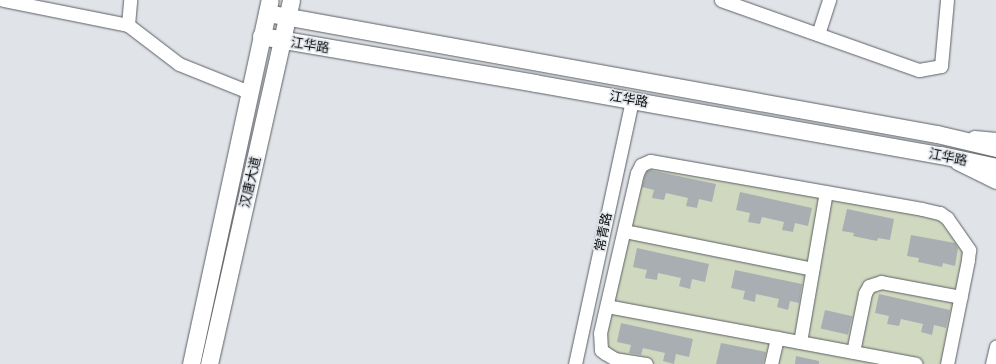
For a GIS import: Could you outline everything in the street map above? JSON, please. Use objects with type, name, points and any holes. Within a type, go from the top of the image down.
[{"type":"main road","name":"汉唐大道","points":[[209,364],[291,0]]},
{"type":"main road","name":"汉唐大道","points":[[191,364],[268,6]]},
{"type":"main road","name":"江华路","points":[[268,6],[287,17],[937,134],[996,148]]},
{"type":"main road","name":"江华路","points":[[261,36],[941,155],[996,167]]},
{"type":"street","points":[[3,0],[128,25],[179,64],[249,92]]},
{"type":"street","points":[[128,25],[130,0]]},
{"type":"street","points":[[721,0],[919,70],[942,66],[947,0]]},
{"type":"street","points":[[818,34],[829,0]]},
{"type":"street","name":"常青路","points":[[575,364],[632,100]]},
{"type":"street","points":[[937,134],[996,138]]},
{"type":"street","points":[[941,155],[996,182]]},
{"type":"street","points":[[646,364],[615,359],[601,350],[600,333],[637,173],[641,165],[650,161],[940,213],[947,218],[968,250],[961,297],[947,364]]},
{"type":"street","points":[[800,342],[826,192]]},
{"type":"street","points":[[607,214],[626,224],[812,268]]},
{"type":"street","points":[[853,352],[864,293],[870,286],[881,282],[961,297]]},
{"type":"street","points":[[591,290],[608,301],[777,338],[916,364]]},
{"type":"street","points":[[771,364],[777,338]]},
{"type":"street","points":[[992,364],[996,346]]},
{"type":"green space","points":[[641,165],[940,213],[969,250],[947,364],[646,364],[601,350]]},
{"type":"building","points":[[650,170],[716,184],[712,202],[699,199],[697,208],[686,206],[688,198],[666,193],[664,200],[652,198],[654,190],[642,187],[647,171]]},
{"type":"building","points":[[740,192],[812,208],[808,226],[795,223],[793,232],[782,230],[784,222],[762,217],[760,224],[748,222],[750,213],[736,210]]},
{"type":"building","points":[[847,209],[894,219],[890,240],[878,238],[877,241],[853,236],[854,233],[842,231]]},
{"type":"building","points":[[911,235],[955,243],[958,248],[955,266],[943,263],[942,267],[918,262],[919,258],[907,256]]},
{"type":"building","points":[[637,248],[709,264],[705,282],[692,279],[690,289],[679,286],[681,278],[658,273],[657,280],[645,278],[647,270],[633,267]]},
{"type":"building","points":[[735,270],[802,284],[799,303],[790,301],[788,310],[777,307],[779,299],[756,294],[755,302],[743,299],[745,291],[731,288]]},
{"type":"building","points":[[879,294],[950,310],[946,328],[934,325],[932,335],[921,332],[923,324],[901,319],[899,326],[887,324],[889,316],[875,313]]},
{"type":"building","points":[[825,310],[852,316],[848,335],[821,329]]},
{"type":"building","points":[[621,323],[693,339],[689,357],[676,354],[674,364],[663,361],[665,353],[643,348],[641,355],[629,353],[631,345],[617,342]]},
{"type":"building","points":[[721,343],[766,352],[763,364],[716,364]]},
{"type":"building","points":[[796,356],[819,361],[819,364],[795,364]]}]
